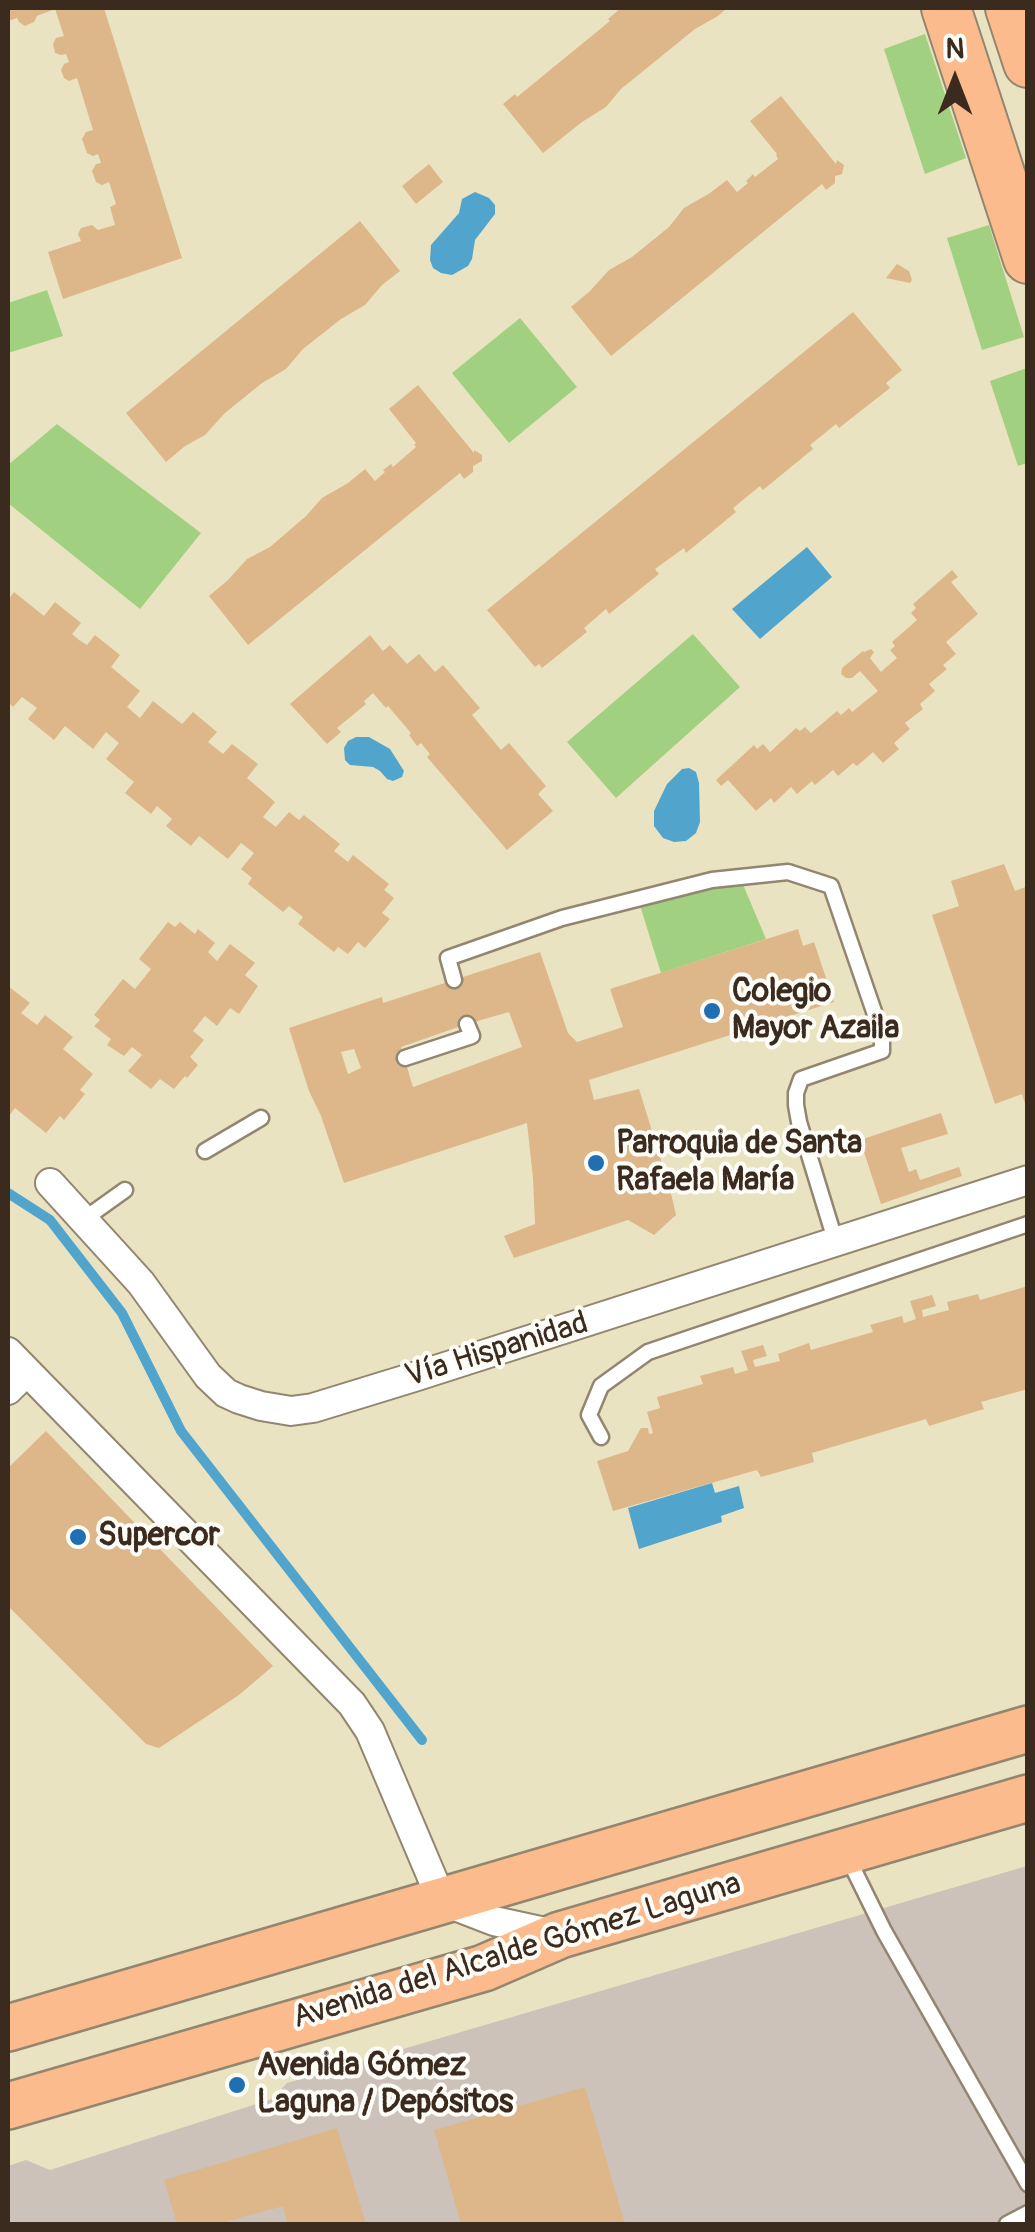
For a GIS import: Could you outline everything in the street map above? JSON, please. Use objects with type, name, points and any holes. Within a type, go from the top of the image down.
[{"type":"highway","points":[[946,8],[1028,259]]},
{"type":"highway","points":[[1010,8],[1028,63]]},
{"type":"main road","name":"Avenida del Alcalde Gómez Laguna","points":[[8,2028],[1028,1729]]},
{"type":"main road","name":"Avenida del Alcalde Gómez Laguna","points":[[8,2106],[484,1968],[560,1935],[1028,1798]]},
{"type":"street","name":"Vía Hispanidad","points":[[50,1183],[141,1283],[208,1376],[239,1399],[290,1411],[313,1408],[398,1382],[1028,1180]]},
{"type":"street","points":[[14,1371],[352,1704],[370,1731],[442,1901],[494,1921],[560,1935]]},
{"type":"lane","points":[[454,980],[448,958],[562,918],[712,880],[788,872],[830,886],[882,1035],[882,1052],[801,1079],[796,1093],[799,1122],[836,1243]]},
{"type":"lane","points":[[405,1058],[472,1036],[468,1024]]},
{"type":"lane","points":[[205,1151],[261,1118]]},
{"type":"lane","points":[[84,1220],[125,1190]]},
{"type":"lane","points":[[601,1437],[589,1415],[602,1386],[648,1352],[1028,1224]]},
{"type":"lane","points":[[845,1852],[884,1931],[1028,2184]]},
{"type":"lane","points":[[1006,2224],[1028,2213]]},
{"type":"shaded area","points":[[1027,1866],[1027,2224],[8,2224],[8,2166],[26,2160],[50,2170],[272,2099],[287,2083]]},
{"type":"green space","points":[[925,34],[966,158],[925,174],[884,49]]},
{"type":"green space","points":[[989,225],[1024,337],[982,350],[947,238]]},
{"type":"green space","points":[[47,290],[63,336],[8,353],[8,303]]},
{"type":"green space","points":[[520,318],[577,387],[509,443],[452,373]]},
{"type":"green space","points":[[1027,368],[1027,463],[1018,466],[990,381]]},
{"type":"green space","points":[[57,424],[201,533],[140,609],[8,503],[8,465]]},
{"type":"green space","points":[[693,634],[740,687],[616,798],[567,742]]},
{"type":"green space","points":[[736,868],[766,939],[661,973],[637,896]]},
{"type":"water","points":[[475,192],[489,198],[495,205],[495,214],[475,240],[468,266],[452,275],[441,273],[430,260],[431,245],[459,213],[462,199]]},
{"type":"water","points":[[807,547],[832,577],[760,639],[732,609]]},
{"type":"water","points":[[356,737],[369,737],[390,749],[404,771],[402,777],[393,781],[373,767],[350,765],[345,760],[344,748]]},
{"type":"water","points":[[682,769],[696,772],[699,783],[700,822],[696,833],[686,841],[674,842],[663,838],[654,826],[654,811],[667,784]]},
{"type":"water","points":[[712,1483],[715,1493],[739,1486],[744,1508],[721,1516],[722,1522],[639,1549],[628,1508]]},
{"type":"building","points":[[8,8],[104,8],[182,258],[63,299],[48,252],[81,241],[81,228],[92,225],[98,230],[115,225],[110,207],[116,204],[109,182],[96,182],[92,171],[101,163],[98,154],[87,153],[82,139],[93,130],[77,78],[64,78],[61,70],[69,62],[66,54],[55,53],[56,38],[64,36],[55,9],[25,26],[17,18],[8,21]]},
{"type":"building","points":[[621,8],[727,8],[695,29],[621,89],[606,107],[543,153],[503,104],[515,94],[517,97]]},
{"type":"building","points":[[781,96],[836,164],[837,160],[844,165],[842,174],[835,176],[835,183],[826,190],[822,184],[611,356],[571,307],[609,270],[669,227],[684,208],[727,180],[737,192],[753,174],[755,177],[778,159],[750,121]]},
{"type":"building","points":[[429,164],[443,182],[416,204],[402,186]]},
{"type":"building","points":[[360,221],[400,271],[365,305],[341,319],[303,349],[286,369],[262,383],[205,435],[166,462],[126,413]]},
{"type":"building","points":[[897,264],[909,271],[910,283],[886,278]]},
{"type":"building","points":[[853,312],[902,370],[886,383],[890,388],[810,445],[813,449],[763,490],[760,486],[733,508],[736,512],[686,553],[684,548],[655,569],[659,574],[609,614],[606,609],[584,628],[587,632],[542,668],[539,664],[535,667],[487,610]]},
{"type":"building","points":[[418,385],[474,453],[482,455],[482,461],[464,479],[460,473],[248,645],[209,596],[247,559],[270,547],[306,516],[322,498],[365,469],[375,481],[383,470],[391,464],[393,467],[416,447],[389,409]]},
{"type":"building","points":[[952,570],[958,577],[951,582],[978,614],[946,642],[956,654],[943,665],[947,669],[929,684],[935,691],[920,704],[923,709],[905,723],[910,729],[894,743],[899,749],[883,763],[873,752],[857,766],[853,763],[838,776],[833,770],[797,794],[791,787],[774,803],[771,798],[756,811],[728,780],[721,786],[716,780],[754,745],[757,749],[763,744],[770,752],[796,728],[800,731],[805,727],[811,733],[837,711],[841,715],[849,708],[852,712],[878,691],[860,671],[846,678],[841,674],[842,668],[871,649],[874,652],[870,658],[881,672],[897,658],[890,650],[895,646],[892,642],[917,620],[911,613],[916,608],[913,604]]},
{"type":"building","points":[[14,592],[44,616],[55,602],[81,623],[72,634],[79,640],[87,645],[95,635],[120,655],[111,667],[140,691],[127,707],[140,718],[153,701],[182,724],[193,712],[217,732],[208,742],[223,754],[232,744],[258,764],[247,778],[275,802],[263,817],[276,827],[289,812],[299,820],[304,815],[340,844],[334,851],[348,862],[353,855],[389,884],[384,890],[394,898],[382,913],[390,919],[365,948],[358,942],[348,954],[338,947],[334,952],[298,924],[303,917],[289,906],[283,912],[248,884],[252,878],[241,869],[254,853],[241,843],[228,859],[199,836],[191,846],[166,826],[172,819],[157,806],[151,814],[125,793],[134,782],[106,759],[119,743],[106,732],[93,749],[65,726],[54,740],[28,719],[37,708],[22,697],[13,707],[8,702],[8,600]]},
{"type":"building","points":[[370,635],[383,651],[390,645],[407,664],[419,654],[435,672],[443,665],[480,708],[472,715],[501,750],[509,743],[546,786],[538,794],[553,811],[507,850],[427,757],[430,754],[421,743],[417,746],[411,733],[373,693],[364,701],[366,704],[337,728],[341,732],[327,744],[290,704]]},
{"type":"building","points":[[1004,864],[1015,891],[1028,886],[1027,1110],[1022,1094],[995,1104],[932,915],[959,906],[951,881]]},
{"type":"building","points":[[168,922],[175,927],[180,922],[195,934],[198,929],[215,943],[208,952],[217,961],[230,944],[255,963],[245,975],[258,986],[239,1014],[230,1008],[217,1026],[205,1016],[193,1031],[204,1040],[190,1057],[198,1065],[187,1078],[174,1089],[160,1079],[151,1089],[128,1071],[142,1055],[132,1047],[124,1056],[107,1045],[111,1039],[94,1026],[100,1020],[94,1015],[123,979],[135,989],[151,969],[139,959]]},
{"type":"building","points":[[798,929],[803,946],[814,942],[834,1002],[589,1080],[594,1100],[639,1089],[676,1215],[654,1235],[628,1220],[514,1258],[504,1236],[535,1224],[527,1123],[344,1183],[289,1028],[382,997],[383,1003],[540,952],[568,1033],[577,1042],[623,1027],[610,989]],"holes":[[[509,1012],[522,1047],[413,1087],[401,1047]],[[354,1049],[361,1068],[348,1074],[341,1052]]]},
{"type":"building","points":[[8,986],[30,1003],[21,1013],[37,1025],[45,1015],[73,1037],[63,1049],[93,1074],[80,1090],[85,1094],[64,1120],[60,1116],[46,1133],[15,1108],[8,1117]]},
{"type":"building","points":[[941,1113],[948,1134],[901,1148],[909,1172],[916,1169],[920,1180],[959,1167],[962,1176],[881,1204],[860,1140]]},
{"type":"building","points":[[1028,1286],[1028,1389],[981,1402],[984,1409],[929,1426],[926,1419],[812,1453],[814,1462],[761,1477],[757,1470],[613,1511],[597,1461],[628,1451],[641,1428],[653,1433],[647,1412],[660,1408],[657,1397],[703,1384],[700,1376],[733,1367],[735,1374],[748,1370],[741,1351],[763,1345],[767,1356],[753,1360],[755,1367],[780,1361],[778,1354],[809,1343],[811,1350],[873,1332],[870,1325],[902,1316],[904,1323],[916,1319],[910,1301],[932,1295],[936,1306],[922,1310],[923,1317],[949,1310],[947,1302],[978,1294],[980,1300]]},
{"type":"building","name":"Supercor","points":[[46,1431],[273,1666],[239,1695],[159,1748],[146,1744],[8,1606],[8,1468]]},
{"type":"building","points":[[585,2087],[625,2224],[461,2224],[434,2130]]},
{"type":"building","points":[[337,2128],[366,2224],[288,2224],[283,2206],[218,2224],[177,2224],[164,2180]]},
{"type":"waterway","points":[[8,1193],[50,1220],[122,1313],[181,1431],[422,1740]]},
{"type":"place","name":"Colegio Mayor Azaila","points":[[712,1011]]},
{"type":"place","name":"Parroquia de Santa Rafaela María","points":[[596,1163]]},
{"type":"place","name":"Supercor","points":[[78,1537]]},
{"type":"place","name":"Avenida Gómez Laguna / Depósitos","points":[[237,2085]]}]
